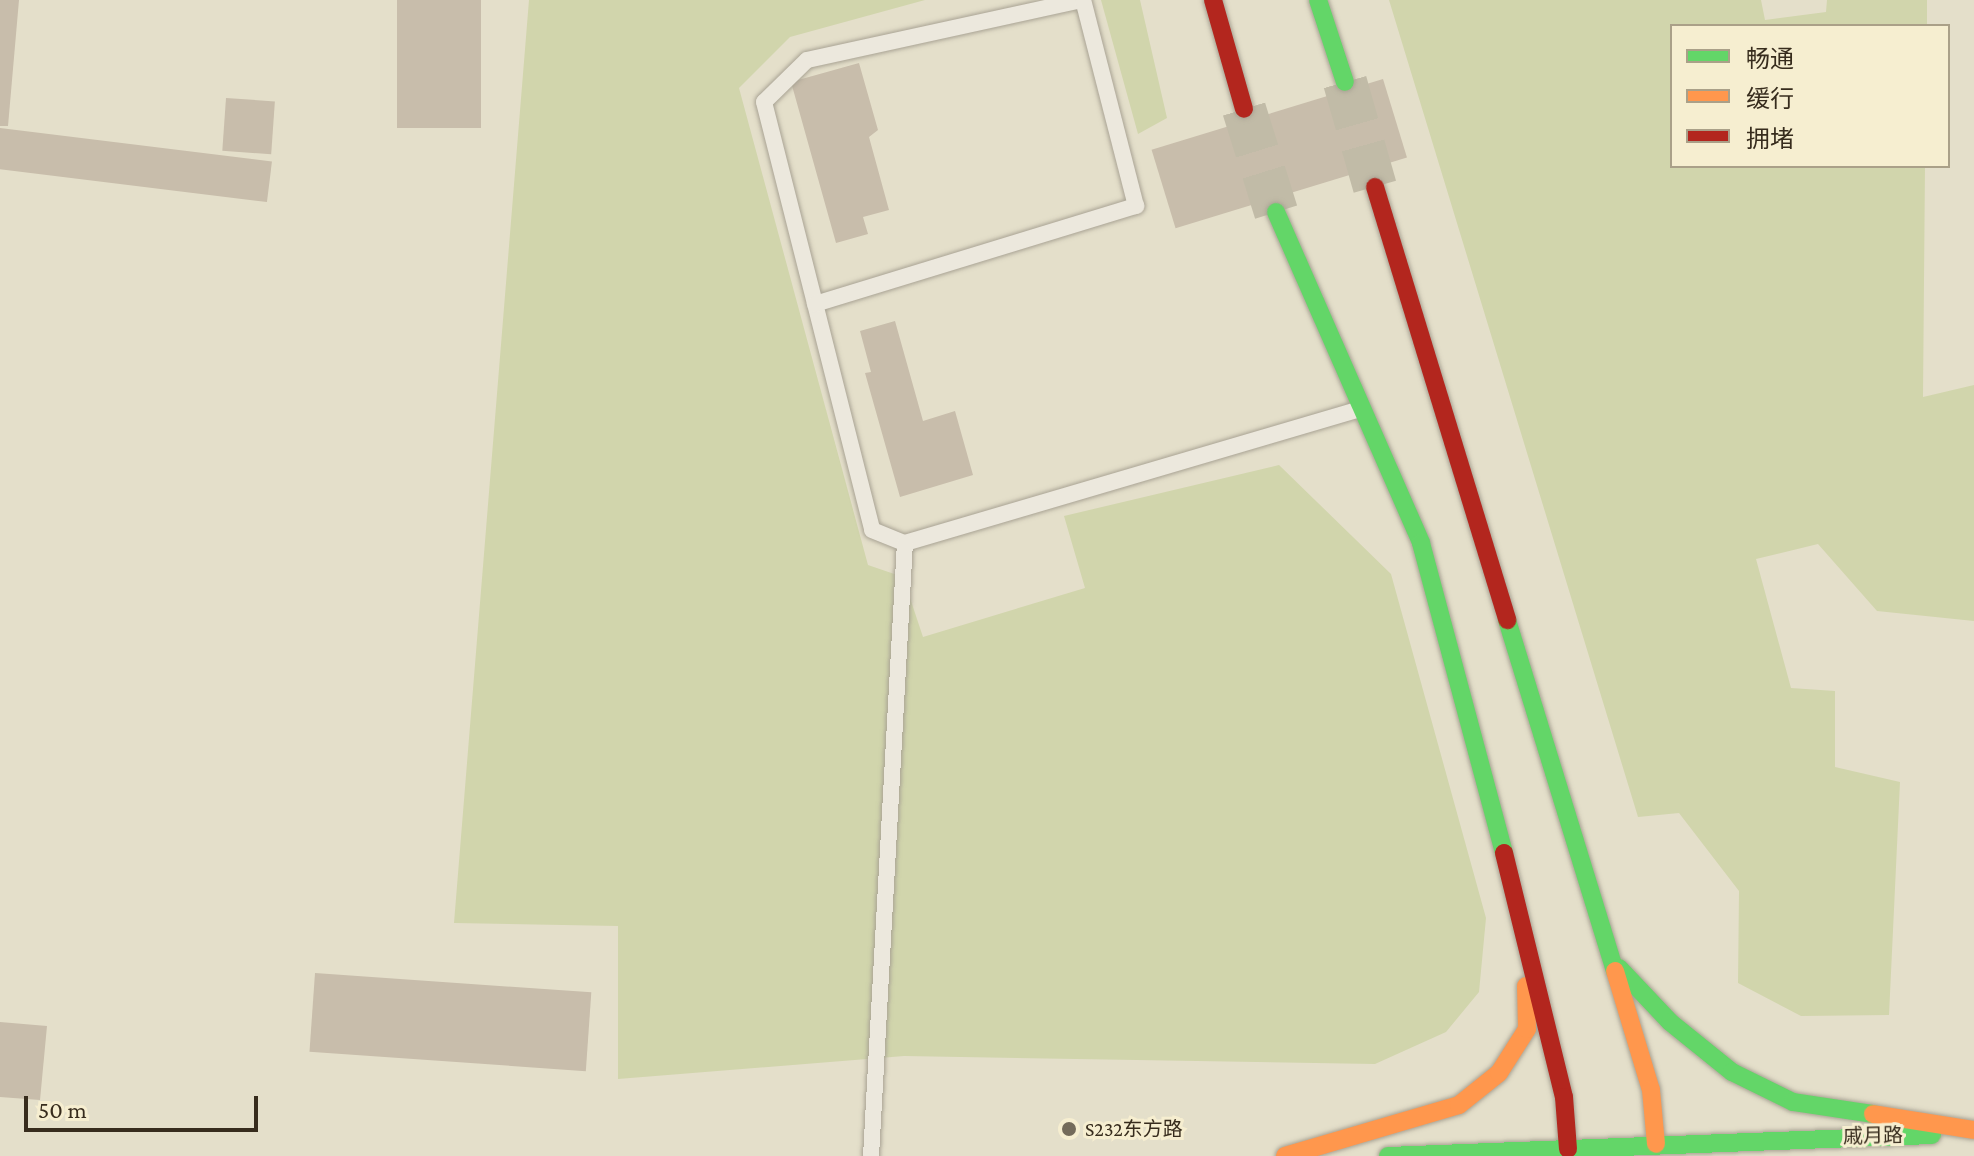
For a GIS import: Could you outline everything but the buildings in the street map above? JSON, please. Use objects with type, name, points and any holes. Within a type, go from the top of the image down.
[{"type":"main road","points":[[1213,0],[1244,109]]},
{"type":"main road","points":[[1318,0],[1345,82]]},
{"type":"main road","points":[[1375,187],[1614,962],[1651,1090],[1657,1150]]},
{"type":"main road","points":[[1276,212],[1421,543],[1524,927],[1564,1097],[1568,1153]]},
{"type":"main road","points":[[1285,1156],[1459,1105],[1499,1073],[1527,1029],[1524,927]]},
{"type":"main road","points":[[1614,962],[1670,1022],[1732,1072],[1793,1102],[1974,1132]]},
{"type":"main road","name":"戚月路","points":[[1388,1156],[1657,1150],[1974,1132]]},
{"type":"lane","points":[[815,304],[1136,206],[1082,0],[807,60],[764,102],[872,530],[905,543],[1362,409]]},
{"type":"lane","points":[[871,1156],[905,543]]},
{"type":"green space","points":[[529,0],[925,0],[790,37],[739,88],[868,565],[903,577],[923,637],[1085,588],[1064,516],[1279,465],[1391,574],[1486,918],[1479,992],[1446,1032],[1375,1064],[904,1056],[618,1079],[618,926],[454,923]]},
{"type":"green space","points":[[1101,0],[1140,0],[1167,118],[1138,134]]},
{"type":"green space","points":[[1389,0],[1761,0],[1765,20],[1826,12],[1827,0],[1927,0],[1927,24],[1670,24],[1670,168],[1925,168],[1923,397],[1974,385],[1974,621],[1877,611],[1818,544],[1756,559],[1791,688],[1835,691],[1835,767],[1900,782],[1889,1015],[1801,1016],[1738,983],[1739,891],[1679,813],[1638,817]]},
{"type":"tunnel","points":[[1345,82],[1375,187]]},
{"type":"tunnel","points":[[1244,109],[1276,212]]},
{"type":"traffic: fast","points":[[1318,0],[1345,82]]},
{"type":"traffic: fast","points":[[1276,212],[1421,543],[1504,853]]},
{"type":"traffic: fast","points":[[1507,620],[1615,971]]},
{"type":"traffic: fast","points":[[1619,968],[1670,1022],[1732,1072],[1793,1102],[1873,1114]]},
{"type":"traffic: fast","points":[[1388,1156],[1932,1135]]},
{"type":"traffic: slow","points":[[1615,971],[1651,1090],[1656,1144]]},
{"type":"traffic: slow","points":[[1285,1156],[1459,1105],[1499,1073],[1527,1029],[1526,986]]},
{"type":"traffic: slow","points":[[1873,1114],[1974,1130]]},
{"type":"traffic: jam","points":[[1213,0],[1244,109]]},
{"type":"traffic: jam","points":[[1375,187],[1507,620]]},
{"type":"traffic: jam","points":[[1504,853],[1564,1097],[1568,1149]]},
{"type":"place","name":"S232东方路","points":[[1069,1129]]}]
